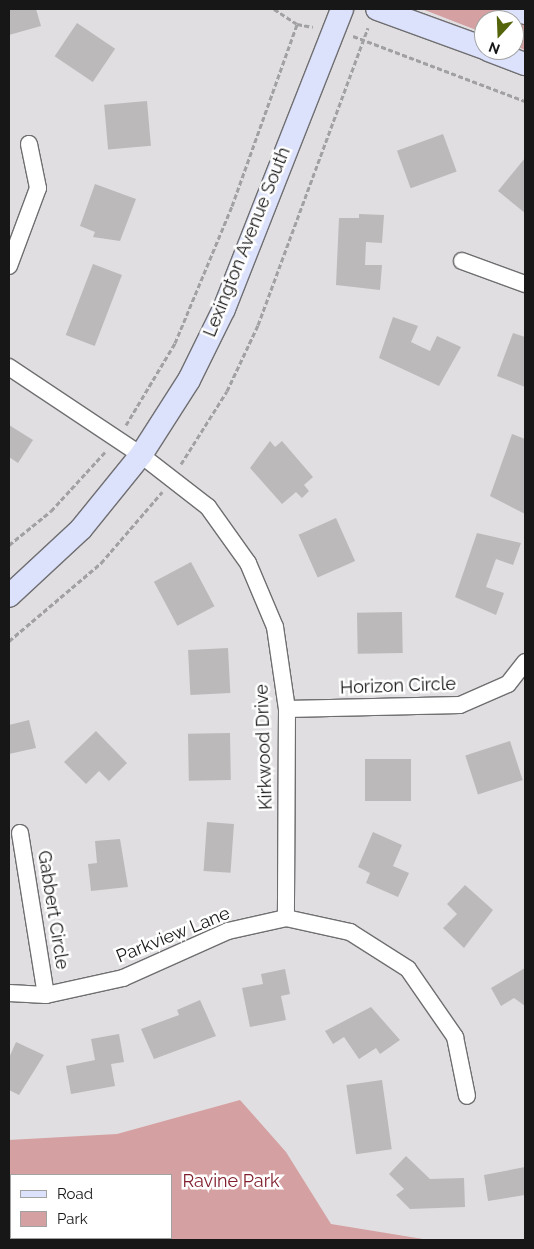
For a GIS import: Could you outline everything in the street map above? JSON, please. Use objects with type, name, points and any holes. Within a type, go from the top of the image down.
[{"type":"street","name":"Lexington Avenue South","points":[[9,596],[81,528],[141,455],[189,380],[224,310],[342,9]]},
{"type":"street","points":[[377,9],[474,44]]},
{"type":"street","points":[[512,9],[525,13]]},
{"type":"street","points":[[9,266],[38,188],[29,144]]},
{"type":"street","points":[[462,261],[525,284]]},
{"type":"street","name":"Kirkwood Drive","points":[[9,367],[141,455],[208,507],[248,563],[275,627],[287,709],[286,918]]},
{"type":"street","name":"Horizon Circle","points":[[287,709],[460,705],[508,684],[525,662]]},
{"type":"street","name":"Gabbert Circle","points":[[20,832],[46,995]]},
{"type":"street","name":"Parkview Lane","points":[[9,992],[46,995],[123,978],[228,931],[286,918],[350,932],[408,969],[455,1037],[467,1096]]},
{"type":"path","points":[[274,9],[297,24]]},
{"type":"green space","points":[[422,9],[525,9],[525,50],[524,10],[474,10],[474,29]]},
{"type":"green space","name":"Ravine Park","points":[[240,1100],[286,1152],[331,1224],[429,1240],[9,1240],[9,1140],[117,1134]]},
{"type":"building","points":[[9,9],[36,9],[41,26],[9,35]]},
{"type":"building","points":[[77,23],[115,49],[93,82],[55,56]]},
{"type":"building","points":[[147,101],[151,146],[108,150],[104,105]]},
{"type":"building","points":[[443,134],[457,172],[411,188],[397,151]]},
{"type":"building","points":[[525,158],[525,213],[498,191]]},
{"type":"building","points":[[95,184],[136,199],[120,241],[93,237],[95,232],[80,226]]},
{"type":"building","points":[[359,214],[384,215],[382,243],[366,242],[365,265],[382,265],[380,290],[336,285],[339,218],[359,218]]},
{"type":"building","points":[[93,264],[122,275],[95,346],[66,335]]},
{"type":"building","points":[[393,317],[418,326],[411,342],[430,351],[437,336],[461,347],[439,386],[379,358]]},
{"type":"building","points":[[513,333],[525,337],[525,387],[497,376]]},
{"type":"building","points":[[9,425],[33,440],[18,463],[9,457]]},
{"type":"building","points":[[512,434],[525,439],[525,514],[490,496]]},
{"type":"building","points":[[270,441],[275,447],[282,441],[313,477],[304,485],[309,491],[302,498],[296,492],[282,504],[250,468]]},
{"type":"building","points":[[336,518],[355,561],[318,578],[299,535]]},
{"type":"building","points":[[477,533],[521,543],[513,565],[496,559],[486,587],[504,593],[496,615],[455,597]]},
{"type":"building","points":[[191,562],[214,606],[177,626],[154,582]]},
{"type":"building","points":[[402,612],[403,653],[358,654],[357,613]]},
{"type":"building","points":[[228,648],[230,693],[190,695],[188,650]]},
{"type":"building","points":[[29,720],[36,748],[9,754],[9,725]]},
{"type":"building","points":[[96,731],[127,763],[109,781],[99,771],[86,784],[64,762]]},
{"type":"building","points":[[230,733],[231,780],[189,781],[188,734]]},
{"type":"building","points":[[510,741],[523,780],[478,795],[465,756]]},
{"type":"building","points":[[365,759],[411,759],[411,801],[365,801]]},
{"type":"building","points":[[207,822],[234,824],[231,873],[204,871]]},
{"type":"building","points":[[373,832],[402,845],[393,866],[409,873],[398,897],[366,883],[370,873],[358,867]]},
{"type":"building","points":[[120,839],[128,887],[91,891],[88,864],[97,863],[95,841]]},
{"type":"building","points":[[465,885],[493,910],[464,948],[443,928],[457,914],[447,904]]},
{"type":"building","points":[[525,968],[525,1006],[514,998],[501,1006],[491,988]]},
{"type":"building","points":[[285,969],[290,994],[281,996],[286,1020],[250,1027],[242,988],[263,984],[261,974]]},
{"type":"building","points":[[200,1000],[216,1036],[154,1059],[141,1029],[179,1015],[177,1010]]},
{"type":"building","points":[[371,1007],[400,1040],[380,1054],[376,1048],[359,1059],[344,1037],[333,1044],[325,1031]]},
{"type":"building","points":[[119,1034],[124,1062],[111,1064],[115,1086],[71,1094],[66,1066],[95,1060],[91,1039]]},
{"type":"building","points":[[16,1042],[44,1055],[19,1095],[9,1090],[9,1058]]},
{"type":"building","points":[[382,1080],[392,1149],[356,1154],[346,1085]]},
{"type":"building","points":[[406,1156],[430,1179],[464,1178],[465,1207],[410,1209],[396,1195],[404,1189],[389,1174]]},
{"type":"building","points":[[525,1167],[525,1195],[488,1201],[484,1175]]}]
